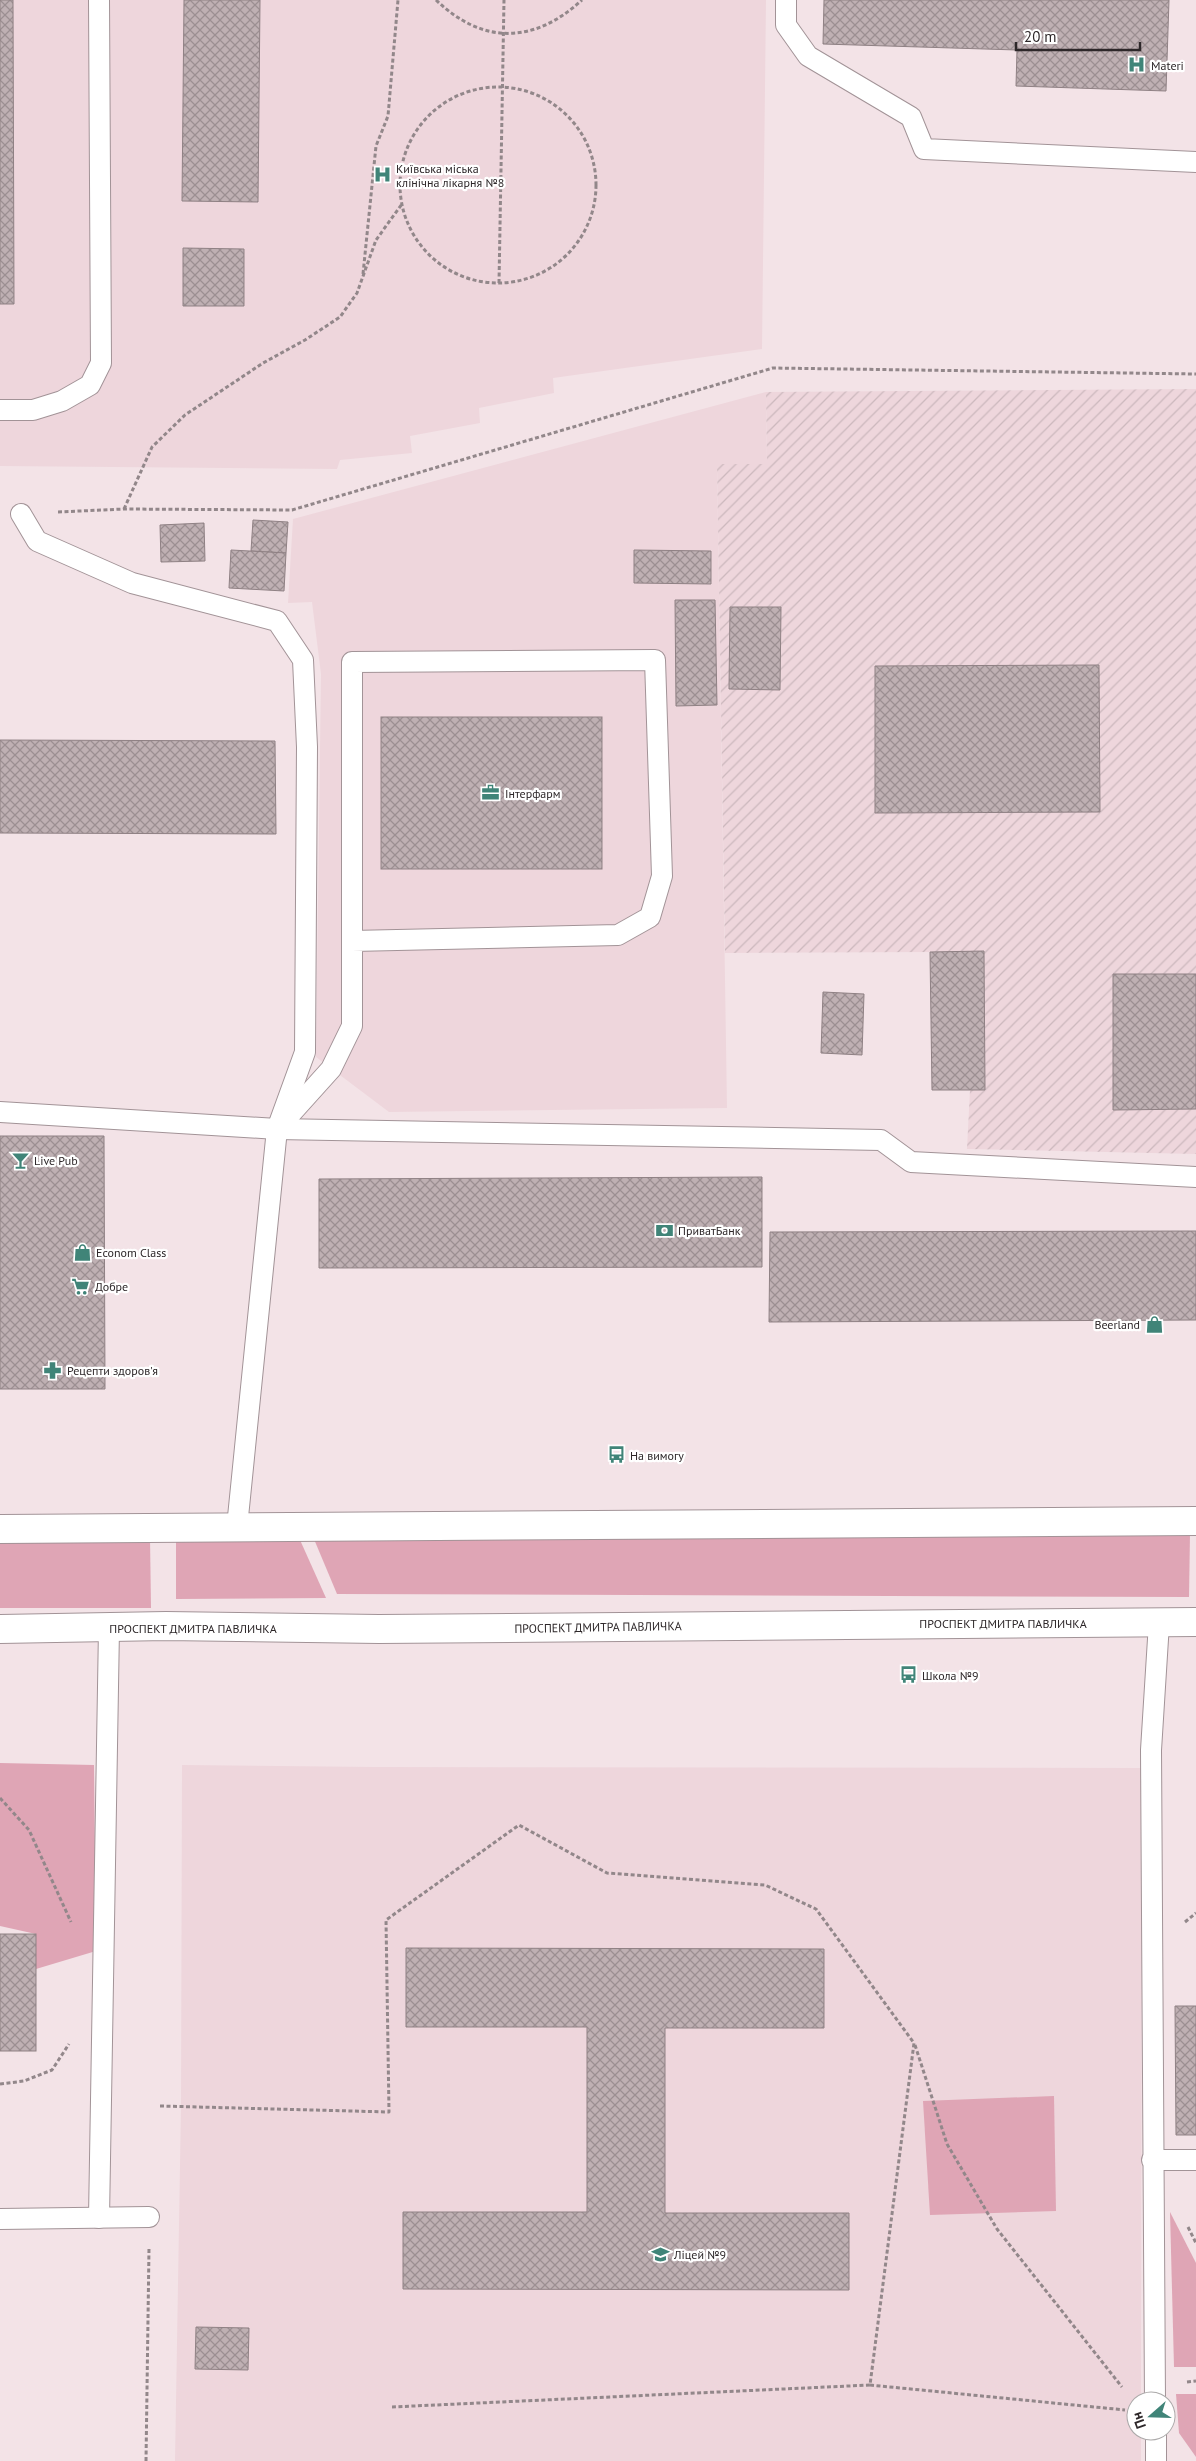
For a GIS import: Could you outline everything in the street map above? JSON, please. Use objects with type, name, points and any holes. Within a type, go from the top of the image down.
[{"type":"street","points":[[0,1529],[1196,1521]]},
{"type":"street","name":"ПРОСПЕКТ ДМИТРА ПАВЛИЧКА","points":[[0,1629],[166,1626],[379,1629],[1196,1622]]},
{"type":"lane","points":[[0,410],[33,410],[62,401],[90,385],[101,363],[100,0]]},
{"type":"lane","points":[[786,0],[786,25],[808,56],[911,117],[924,149],[1196,162]]},
{"type":"lane","points":[[21,514],[38,541],[132,583],[277,621],[303,660],[307,747],[305,1052],[277,1129],[237,1527]]},
{"type":"lane","points":[[277,1129],[331,1069],[352,1026],[352,941],[352,662],[655,660],[662,876],[650,917],[618,935],[352,941]]},
{"type":"lane","points":[[0,1112],[277,1129],[881,1140],[911,1162],[1196,1177]]},
{"type":"lane","points":[[1155,2391],[1151,1750],[1158,1623]]},
{"type":"lane","points":[[99,2218],[109,1628]]},
{"type":"lane","points":[[1152,2160],[1196,2160]]},
{"type":"lane","points":[[0,2219],[149,2218]]},
{"type":"lane","points":[[1156,2441],[1156,2461]]},
{"type":"path","points":[[363,278],[376,146],[388,116],[398,0]]},
{"type":"path","points":[[436,0],[452,16],[477,28],[504,34],[534,30],[563,17],[582,0]]},
{"type":"path","points":[[499,284],[504,0]]},
{"type":"path","points":[[502,85],[533,92],[559,106],[580,129],[593,156],[597,186],[592,217],[578,244],[556,265],[528,279],[499,284],[470,280],[445,268],[423,248],[408,224],[402,203],[401,168],[410,141],[426,118],[448,99],[474,89],[502,85]]},
{"type":"path","points":[[124,509],[152,447],[186,415],[263,363],[305,340],[340,317],[357,293],[376,240],[402,203]]},
{"type":"path","points":[[21,514],[124,509],[292,510],[773,368],[1196,374]]},
{"type":"path","points":[[0,1798],[29,1830],[72,1925]]},
{"type":"path","points":[[160,2106],[389,2112],[386,1920],[519,1825],[607,1874],[765,1885],[816,1910],[914,2043],[947,2144],[997,2230],[1124,2390]]},
{"type":"path","points":[[0,2084],[24,2081],[52,2070],[72,2040]]},
{"type":"path","points":[[870,2385],[914,2043]]},
{"type":"path","points":[[146,2461],[149,2218]]},
{"type":"path","points":[[392,2407],[870,2385],[1126,2410]]},
{"type":"shaded area","name":"Київська міська клінічна лікарня №8","points":[[0,0],[766,0],[762,349],[553,378],[554,393],[479,408],[480,423],[410,436],[412,453],[340,460],[337,469],[0,466]]},
{"type":"shaded area","points":[[1196,389],[1196,1154],[967,1149],[970,1090],[932,1090],[930,952],[725,953],[717,464],[767,464],[766,392]]},
{"type":"shaded area","points":[[766,392],[767,464],[717,464],[727,1108],[389,1112],[316,1057],[321,674],[312,602],[288,603],[293,519]]},
{"type":"shaded area","points":[[176,1528],[296,1531],[326,1598],[176,1599]]},
{"type":"shaded area","points":[[311,1532],[1190,1533],[1189,1597],[337,1594]]},
{"type":"shaded area","points":[[0,1538],[150,1538],[151,1608],[0,1608]]},
{"type":"shaded area","points":[[0,1763],[94,1765],[96,1951],[36,1969],[36,1934],[0,1926]]},
{"type":"shaded area","name":"Ліцей №9","points":[[182,1765],[1142,1768],[1141,2391],[1126,2391],[1126,2441],[1141,2441],[1141,2461],[175,2461],[181,2107]]},
{"type":"shaded area","points":[[1054,2096],[1056,2211],[930,2215],[923,2101]]},
{"type":"shaded area","points":[[1170,2212],[1196,2263],[1196,2367],[1174,2367]]},
{"type":"shaded area","points":[[1176,2394],[1196,2394],[1196,2457],[1179,2433]]},
{"type":"building","points":[[0,0],[13,0],[14,304],[0,304]]},
{"type":"building","points":[[184,0],[260,0],[258,202],[182,201]]},
{"type":"building","points":[[824,0],[1169,0],[1166,91],[1016,86],[1017,50],[823,44]]},
{"type":"building","points":[[183,248],[244,249],[244,306],[183,306]]},
{"type":"building","points":[[253,520],[288,522],[286,553],[251,551]]},
{"type":"building","points":[[204,523],[205,561],[161,562],[160,525]]},
{"type":"building","points":[[231,550],[286,553],[284,591],[229,588]]},
{"type":"building","points":[[634,550],[711,551],[711,584],[634,583]]},
{"type":"building","points":[[675,600],[715,600],[717,705],[676,706]]},
{"type":"building","points":[[730,607],[781,607],[780,690],[729,689]]},
{"type":"building","points":[[1099,665],[1100,812],[875,813],[875,666]]},
{"type":"building","name":"Інтерфарм","points":[[381,717],[602,717],[602,869],[381,869]]},
{"type":"building","points":[[0,740],[275,741],[276,834],[0,833]]},
{"type":"building","points":[[984,951],[985,1090],[932,1090],[930,952]]},
{"type":"building","points":[[1113,974],[1196,974],[1196,1109],[1113,1110]]},
{"type":"building","points":[[823,992],[864,994],[862,1055],[821,1053]]},
{"type":"building","points":[[0,1136],[104,1136],[105,1389],[0,1389]]},
{"type":"building","points":[[762,1177],[762,1267],[319,1268],[319,1179]]},
{"type":"building","points":[[1196,1231],[1196,1320],[769,1322],[770,1232]]},
{"type":"building","points":[[0,1934],[36,1934],[36,2051],[0,2051]]},
{"type":"building","points":[[406,1948],[824,1949],[824,2028],[665,2028],[665,2213],[849,2213],[849,2290],[403,2289],[403,2212],[587,2212],[587,2027],[406,2027]]},
{"type":"building","points":[[1175,2006],[1196,2006],[1196,2135],[1176,2135]]},
{"type":"building","points":[[196,2327],[249,2328],[248,2370],[195,2369]]},
{"type":"place","name":"Materi","points":[[1137,65]]},
{"type":"place","name":"Київська міська клінічна лікарня №8","points":[[382,175]]},
{"type":"place","name":"Інтерфарм","points":[[491,793]]},
{"type":"place","name":"Live Pub","points":[[20,1160]]},
{"type":"place","name":"ПриватБанк","points":[[664,1230]]},
{"type":"place","name":"Econom Class","points":[[82,1252]]},
{"type":"place","name":"Добре","points":[[81,1286]]},
{"type":"place","name":"Beerland","points":[[1154,1324]]},
{"type":"place","name":"Рецепти здоров'я","points":[[53,1370]]},
{"type":"place","name":"На вимогу","points":[[616,1455]]},
{"type":"place","name":"Школа №9","points":[[908,1675]]},
{"type":"place","name":"Ліцей №9","points":[[660,2254]]}]
